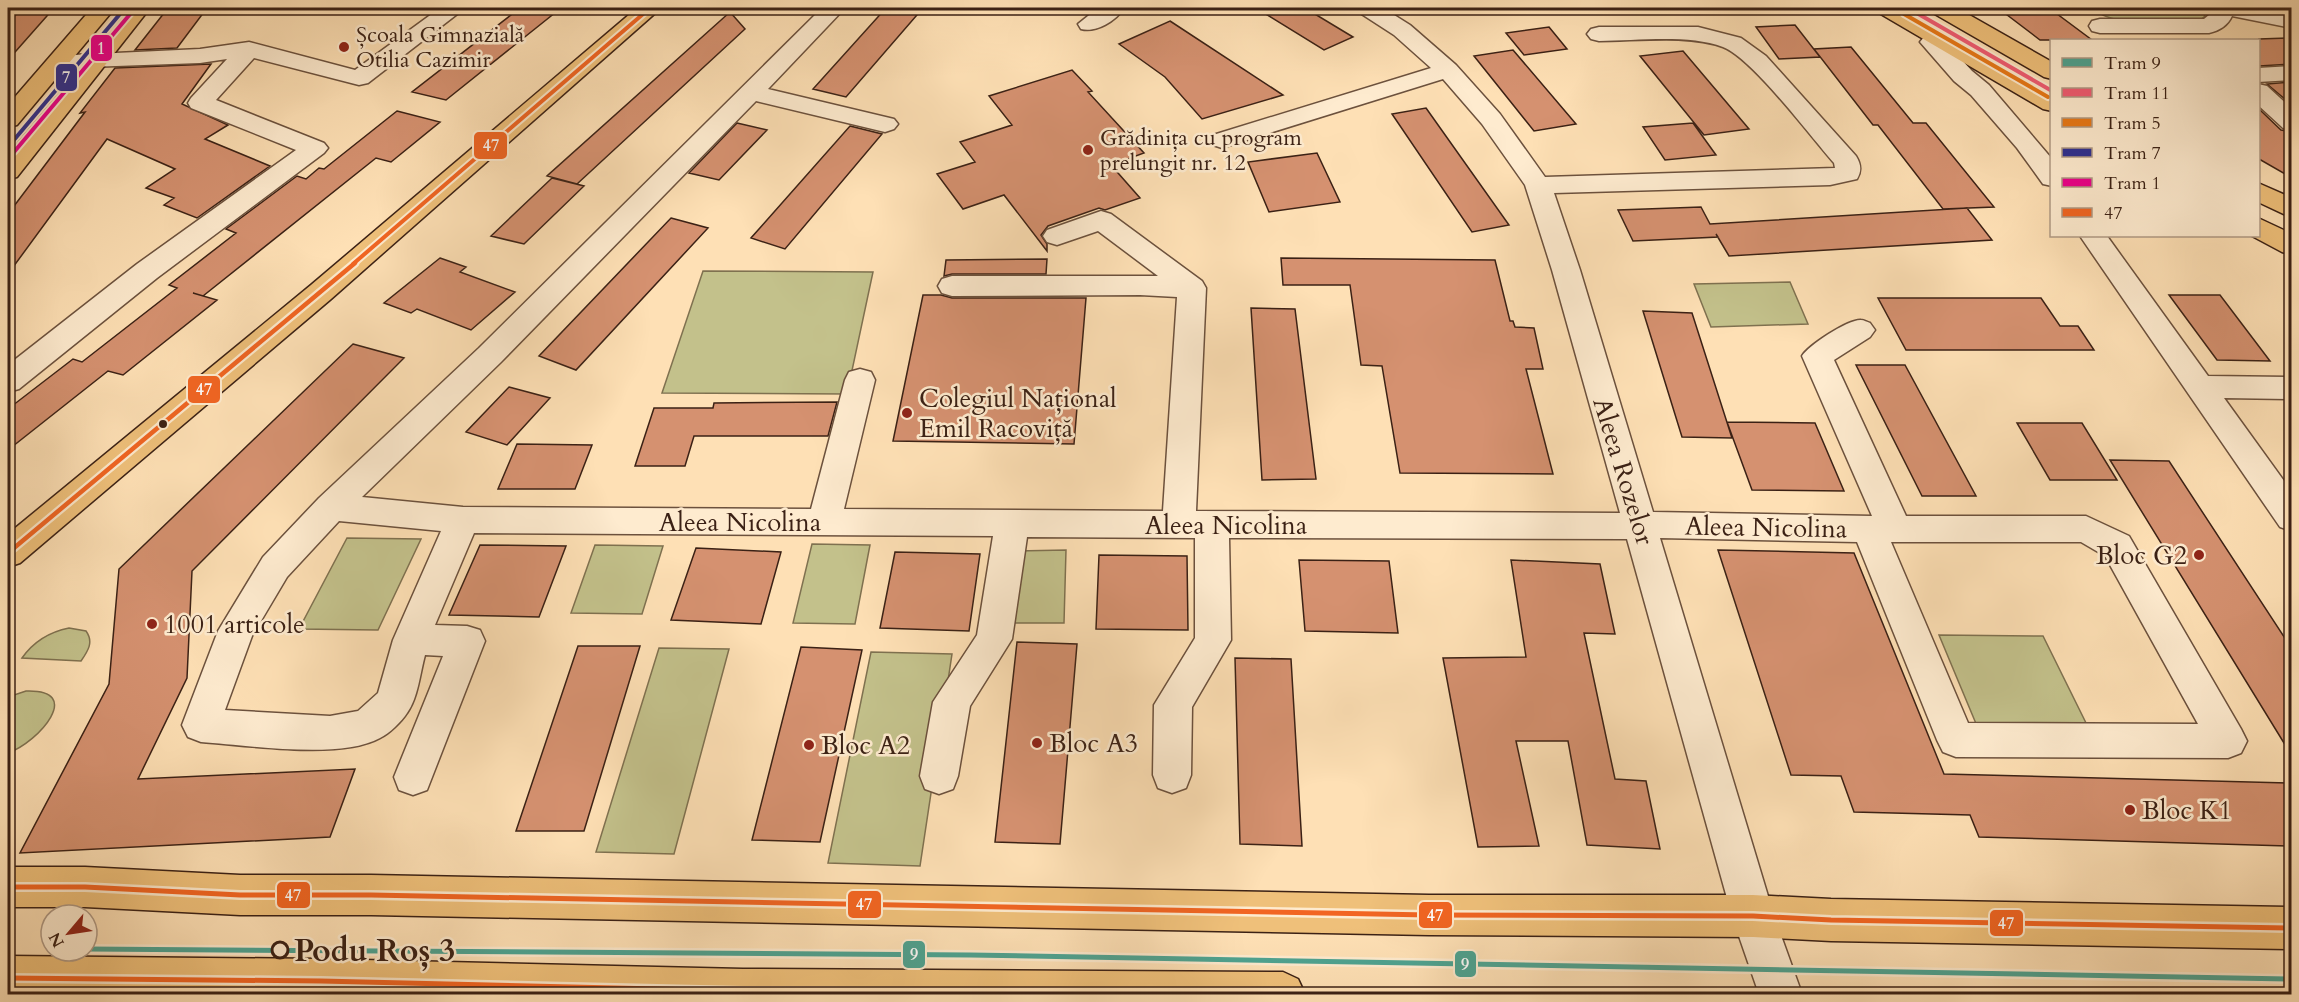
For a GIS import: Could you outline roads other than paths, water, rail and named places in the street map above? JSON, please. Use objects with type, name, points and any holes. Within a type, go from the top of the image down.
[{"type":"main road","points":[[10,114],[60,61],[104,8]]},
{"type":"main road","points":[[8,171],[139,8]]},
{"type":"main road","points":[[8,553],[321,292],[650,8]]},
{"type":"main road","points":[[1887,8],[2050,103]]},
{"type":"main road","points":[[1941,8],[2050,70]]},
{"type":"main road","points":[[2260,192],[2292,210]]},
{"type":"main road","points":[[2260,228],[2292,246]]},
{"type":"main road","points":[[8,887],[85,887],[240,895],[371,895],[1440,915],[1753,916],[1847,920],[2292,928]]},
{"type":"main road","points":[[8,978],[321,981],[862,992],[1283,994]]},
{"type":"street","points":[[60,61],[200,56],[249,49],[359,78],[454,8]]},
{"type":"street","points":[[463,520],[411,640],[394,702],[368,726],[330,733],[201,725],[236,631],[275,567],[331,507],[490,355],[834,8]]},
{"type":"street","points":[[1089,24],[1113,8]]},
{"type":"street","name":"Aleea Rozelor","points":[[1368,8],[1402,30],[1448,70],[1491,119],[1538,185],[1566,270],[1753,916],[1780,994]]},
{"type":"street","points":[[2084,8],[2103,33],[2209,26],[2221,17],[2219,8]]},
{"type":"street","points":[[2227,8],[2292,21]]},
{"type":"street","points":[[1538,185],[1830,177],[1848,173],[1847,162],[1758,62],[1740,47],[1715,37],[1698,34],[1599,34]]},
{"type":"street","points":[[1940,39],[1932,42],[1963,76],[1980,90],[2026,143],[2050,175]]},
{"type":"street","points":[[8,381],[147,271],[315,148],[200,103],[249,49]]},
{"type":"street","points":[[1222,140],[1448,70]]},
{"type":"street","points":[[2260,75],[2292,73]]},
{"type":"street","points":[[1980,90],[2008,78]]},
{"type":"street","points":[[750,92],[885,124]]},
{"type":"street","points":[[2260,92],[2292,123]]},
{"type":"street","points":[[1057,236],[1101,220],[1192,288]]},
{"type":"street","points":[[2095,237],[2292,518]]},
{"type":"street","points":[[952,286],[1140,285],[1192,288]]},
{"type":"street","points":[[1172,775],[1173,705],[1213,640],[1195,524],[1192,288]]},
{"type":"street","points":[[1860,330],[1817,356],[1882,529]]},
{"type":"street","points":[[824,522],[860,380]]},
{"type":"street","points":[[2200,387],[2292,388]]},
{"type":"street","name":"Aleea Nicolina","points":[[331,507],[463,520],[1640,526],[1673,524],[1882,529],[2086,529],[2117,546],[2228,741],[1956,740],[1882,529]]},
{"type":"street","points":[[939,776],[952,702],[994,639],[1011,523]]},
{"type":"street","points":[[411,640],[467,641],[413,777]]},
{"type":"tram line","name":"7","points":[[8,147],[125,8]]},
{"type":"tram line","name":"11","points":[[1908,8],[2050,90]]},
{"type":"tram line","name":"1","points":[[14,152],[131,13]]},
{"type":"tram line","name":"5","points":[[1904,14],[2048,97]]},
{"type":"tram line","name":"9","points":[[99,949],[970,955],[2292,979]]},
{"type":"place","name":"Școala Gimnazială Otilia Cazimir","points":[[344,47]]},
{"type":"place","name":"Grădinița cu program prelungit nr. 12","points":[[1088,150]]},
{"type":"place","name":"Colegiul Național Emil Racoviță","points":[[907,413]]},
{"type":"place","name":"Bloc G2","points":[[2199,555]]},
{"type":"place","name":"1001 articole","points":[[152,624]]},
{"type":"place","name":"Bloc A3","points":[[1037,743]]},
{"type":"place","name":"Bloc A2","points":[[809,745]]},
{"type":"place","name":"Bloc K1","points":[[2130,810]]},
{"type":"place","name":"Podu Roș 3","points":[[280,950]]}]
